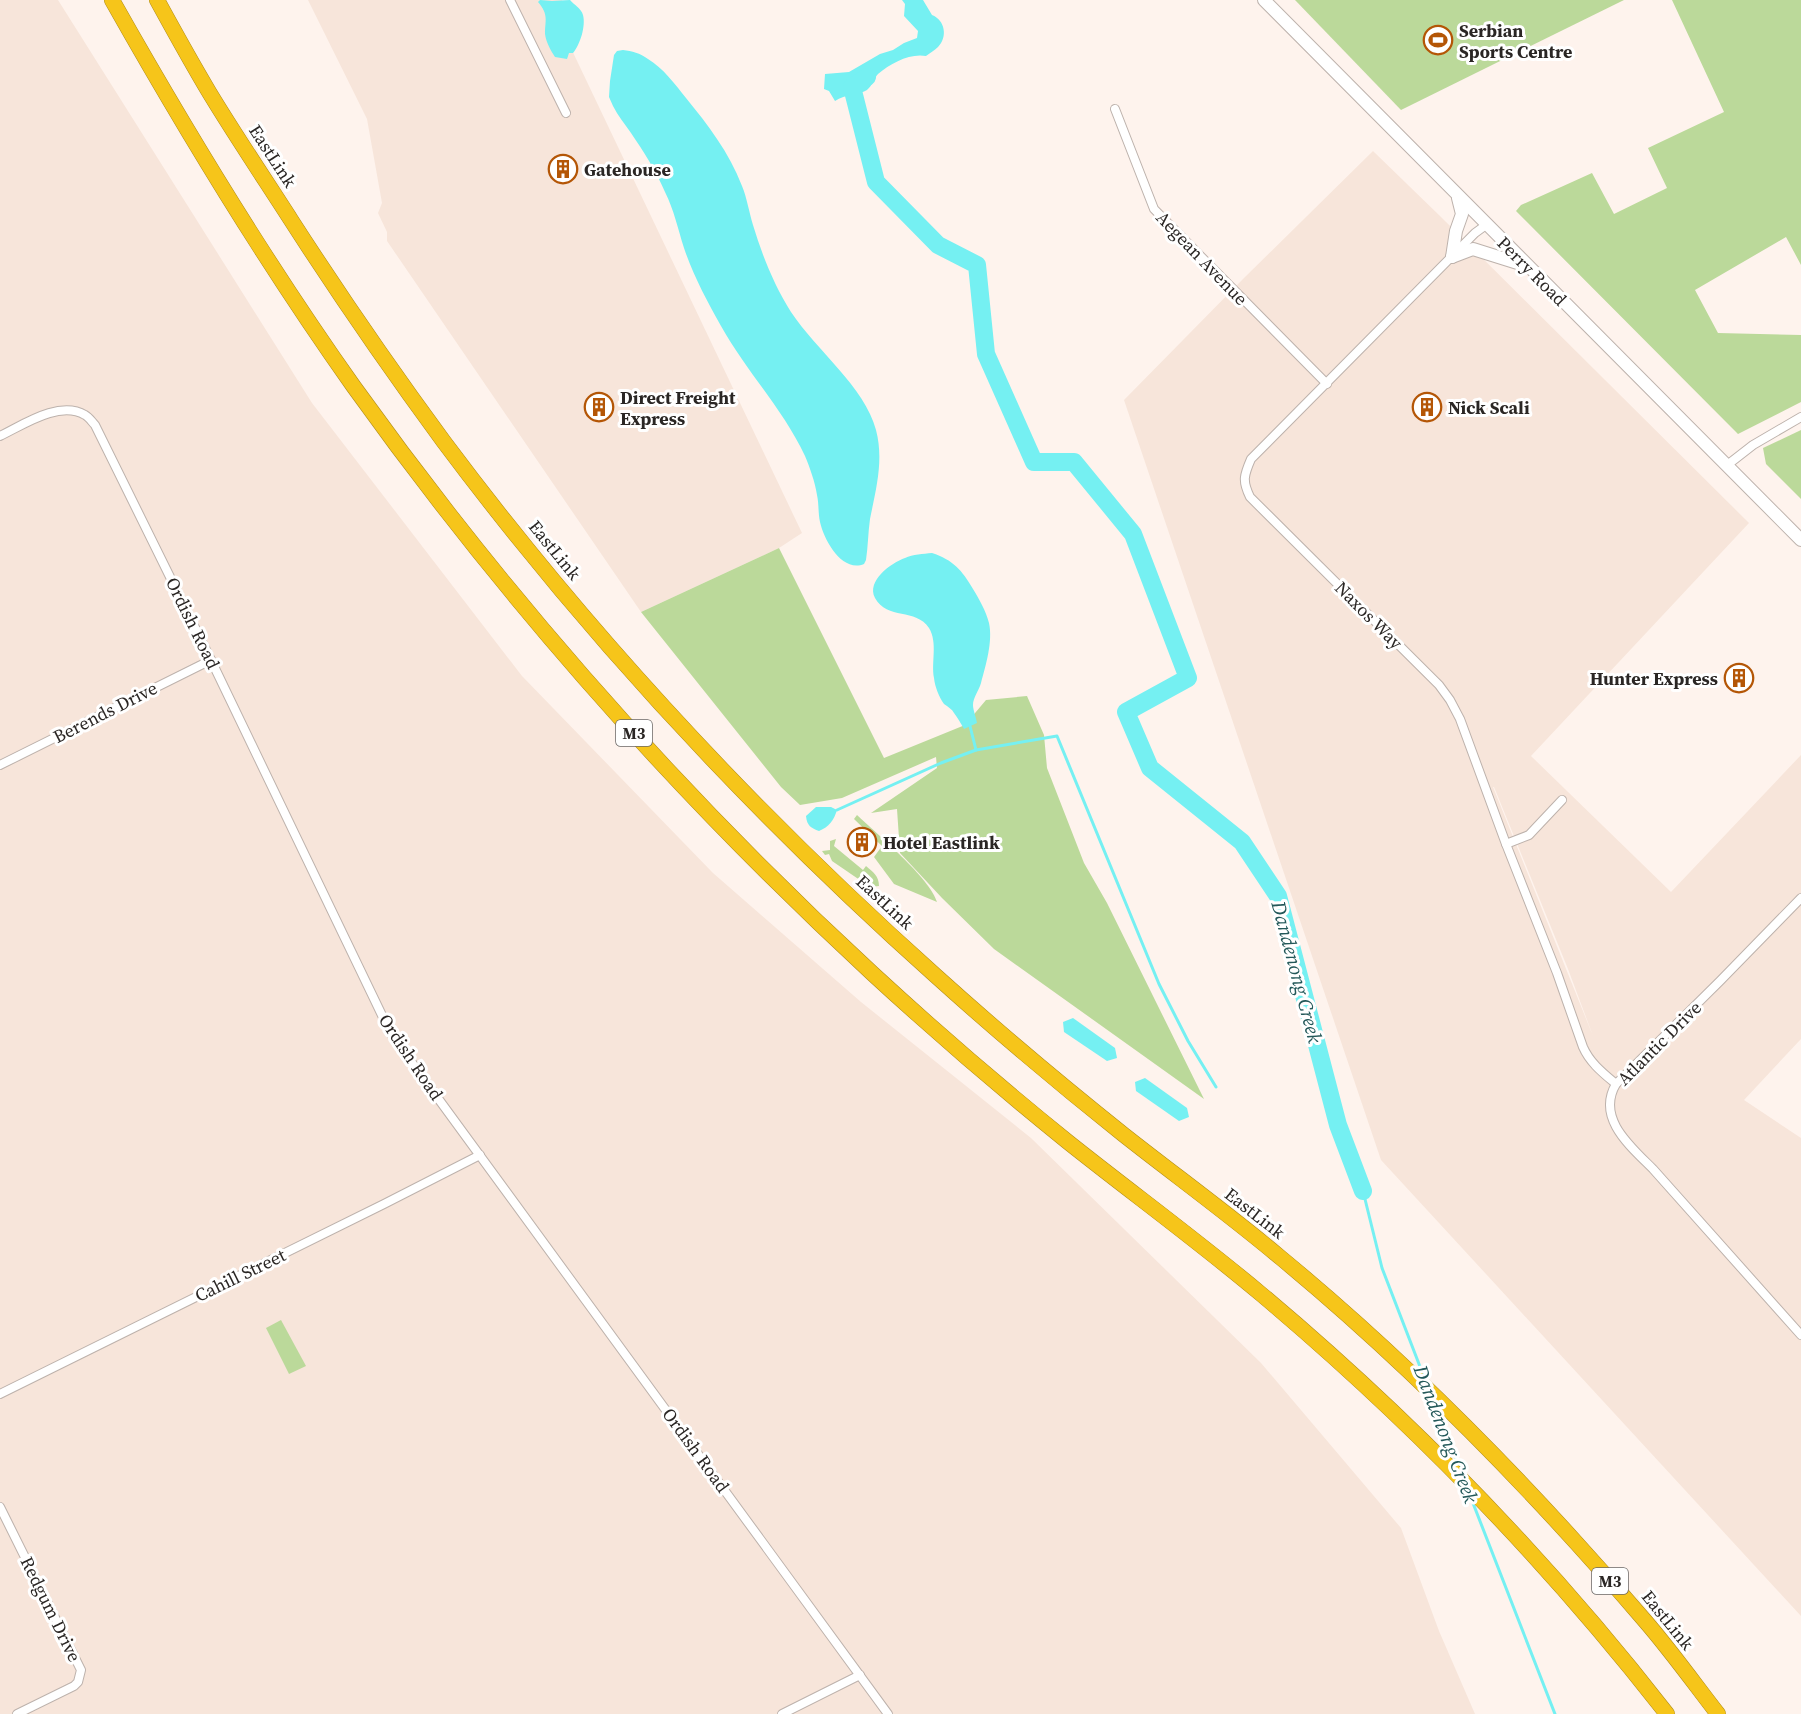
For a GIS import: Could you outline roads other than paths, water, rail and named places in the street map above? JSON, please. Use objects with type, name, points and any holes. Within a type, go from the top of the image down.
[{"type":"highway","name":"M3","points":[[112,0],[169,101],[212,170],[354,386],[457,524],[558,648],[609,705],[700,804],[876,977],[1049,1126],[1205,1248],[1306,1332],[1443,1459],[1515,1534],[1626,1661],[1667,1714]]},
{"type":"highway","name":"EastLink","points":[[157,0],[209,93],[384,359],[448,446],[539,562],[693,738],[801,850],[934,975],[1050,1075],[1281,1258],[1443,1403],[1550,1514],[1648,1625],[1718,1714]]},
{"type":"main road","name":"Perry Road","points":[[1264,0],[1801,540]]},
{"type":"main road","points":[[1457,195],[1462,213],[1456,231],[1452,257],[1473,249],[1528,266]]},
{"type":"street","points":[[510,0],[566,113]]},
{"type":"street","name":"Aegean Avenue","points":[[1114,109],[1154,209],[1327,384]]},
{"type":"street","name":"Naxos Way","points":[[1486,225],[1251,459],[1244,473],[1245,487],[1250,497],[1439,685],[1450,700],[1460,719],[1583,1047],[1592,1062],[1616,1084]]},
{"type":"street","name":"Ordish Road","points":[[0,436],[57,411],[72,411],[86,416],[95,425],[391,1034],[888,1714]]},
{"type":"street","points":[[1726,466],[1753,445],[1801,417]]},
{"type":"street","name":"Berends Drive","points":[[0,765],[211,660]]},
{"type":"street","points":[[1506,844],[1529,835],[1562,800]]},
{"type":"street","name":"Atlantic Drive","points":[[1801,898],[1616,1084],[1609,1105],[1619,1132],[1801,1335]]},
{"type":"street","name":"Cahill Street","points":[[0,1394],[480,1155]]},
{"type":"street","name":"Redgum Drive","points":[[0,1507],[81,1670],[78,1682],[74,1686],[17,1714]]},
{"type":"street","points":[[782,1714],[860,1675]]},
{"type":"water","points":[[540,0],[570,0],[582,13],[584,24],[582,35],[576,50],[569,53],[567,59],[555,57],[546,40],[545,14],[538,2]]},
{"type":"water","points":[[902,0],[923,0],[944,29],[941,43],[926,56],[907,57],[889,66],[878,74],[867,90],[835,101],[829,91],[824,89],[825,74],[849,72],[880,54],[917,38],[918,31],[904,16],[905,4]]},
{"type":"water","points":[[623,50],[642,55],[664,72],[717,139],[742,186],[760,247],[785,302],[801,326],[851,384],[870,414],[876,430],[879,463],[864,564],[856,566],[848,564],[835,553],[825,537],[820,522],[818,498],[805,456],[786,422],[731,343],[716,317],[692,268],[671,206],[654,169],[613,106],[609,97],[614,55],[617,51]]},
{"type":"water","points":[[932,553],[951,562],[961,571],[980,601],[989,623],[988,653],[981,683],[973,702],[977,723],[964,729],[952,710],[944,704],[936,688],[933,672],[934,646],[929,628],[917,618],[894,612],[880,605],[873,592],[874,585],[881,574],[899,560]]},
{"type":"water","points":[[816,807],[831,807],[837,810],[831,823],[819,831],[810,826],[806,816]]},
{"type":"water","points":[[1073,1018],[1115,1048],[1117,1058],[1107,1061],[1064,1032],[1063,1022]]},
{"type":"water","points":[[1145,1078],[1187,1108],[1189,1117],[1179,1121],[1136,1091],[1135,1082]]},
{"type":"waterway","name":"Dandenong Creek","points":[[867,77],[852,87],[876,182],[938,245],[977,265],[986,354],[1034,462],[1074,462],[1133,534],[1188,678],[1126,712],[1150,768],[1242,842],[1278,896],[1338,1125],[1363,1191]]},
{"type":"waterway","points":[[970,726],[976,750]]},
{"type":"waterway","points":[[837,810],[941,763],[976,750],[1057,736],[1159,984],[1188,1041],[1216,1087]]},
{"type":"waterway","name":"Dandenong Creek","points":[[1363,1191],[1382,1268],[1424,1377]]},
{"type":"waterway","name":"Dandenong Creek","points":[[1435,1405],[1460,1469]]},
{"type":"waterway","name":"Dandenong Creek","points":[[1471,1498],[1555,1714]]},
{"type":"place","name":"Serbian Sports Centre","points":[[1438,40]]},
{"type":"place","name":"Gatehouse","points":[[563,169]]},
{"type":"place","name":"Direct Freight Express","points":[[599,407]]},
{"type":"place","name":"Nick Scali","points":[[1427,407]]},
{"type":"place","name":"Hunter Express","points":[[1739,678]]},
{"type":"place","name":"Hotel Eastlink","points":[[862,842]]}]
